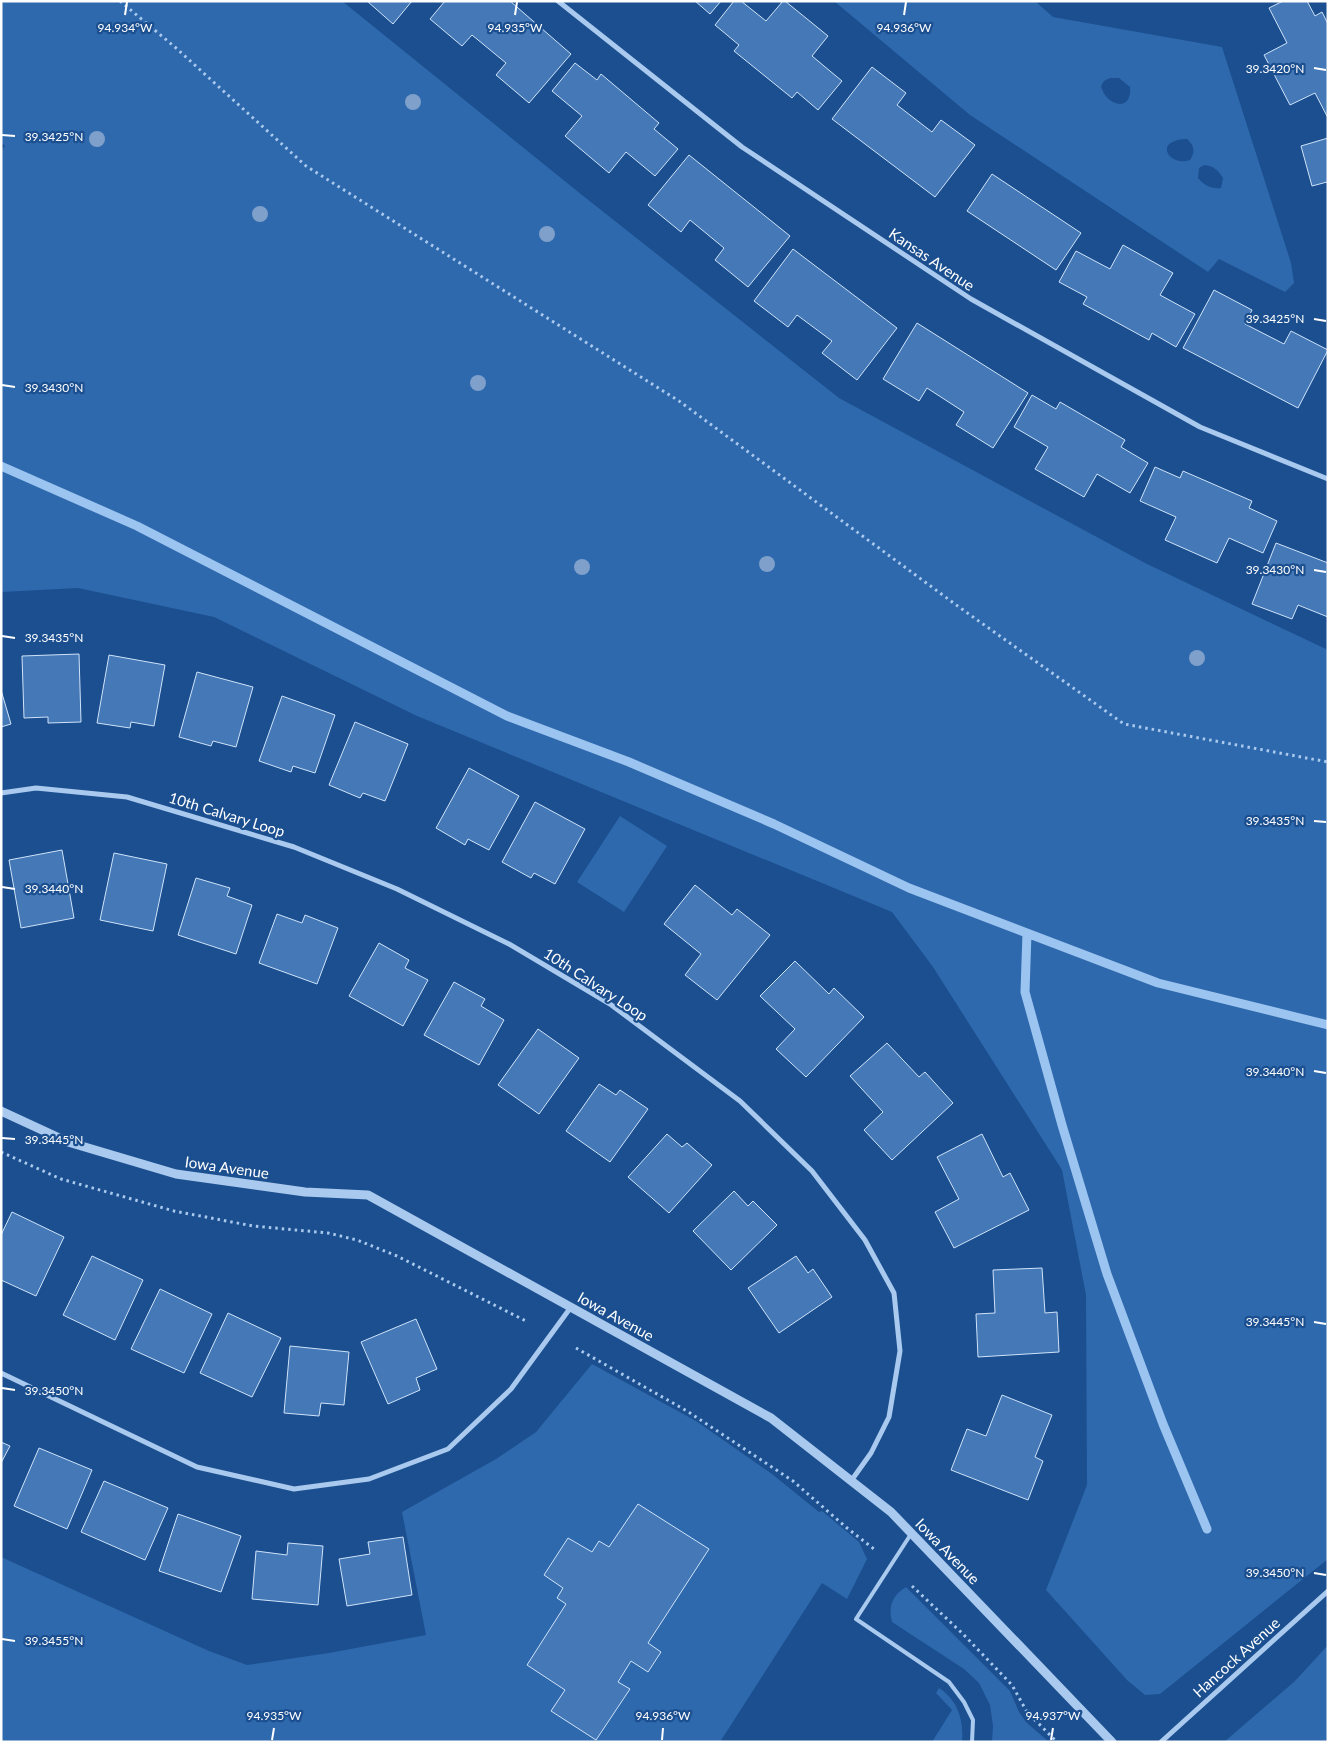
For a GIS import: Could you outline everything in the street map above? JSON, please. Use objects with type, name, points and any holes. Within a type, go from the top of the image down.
[{"type":"street","name":"Kansas Avenue","points":[[558,1],[742,147],[970,299],[1200,427],[1328,480]]},
{"type":"street","name":"10th Calvary Loop","points":[[1,793],[36,788],[127,797],[294,847],[397,889],[509,944],[610,1004],[740,1102],[812,1171],[865,1240],[894,1293],[900,1351],[889,1417],[871,1453],[851,1481]]},
{"type":"street","name":"Iowa Avenue","points":[[1,1111],[68,1142],[176,1174],[305,1192],[368,1195],[771,1418],[891,1512],[1112,1742]]},
{"type":"street","points":[[1,1373],[197,1467],[294,1489],[369,1479],[448,1449],[511,1389],[571,1307]]},
{"type":"street","name":"Hancock Avenue","points":[[1161,1742],[1328,1591]]},
{"type":"lane","points":[[911,1533],[856,1619],[949,1682],[964,1702],[973,1720],[972,1742]]},
{"type":"path","points":[[120,1],[176,48],[306,166],[679,401],[959,607],[1124,724],[1328,762]]},
{"type":"path","points":[[1,1152],[61,1179],[174,1211],[253,1226],[328,1233],[358,1240],[396,1256],[528,1322]]},
{"type":"path","points":[[576,1348],[687,1411],[793,1480],[874,1549]]},
{"type":"path","points":[[912,1586],[963,1634],[1012,1685],[1027,1712],[1057,1742]]},
{"type":"shaded area","points":[[1,1],[342,1],[582,195],[839,398],[1145,563],[1328,650],[1328,1559],[1160,1694],[1145,1695],[1127,1680],[1046,1590],[1087,1485],[1086,1295],[1062,1170],[933,967],[892,912],[417,716],[214,617],[78,588],[1,592],[1,151],[5,146],[1,142]]},
{"type":"shaded area","points":[[834,1],[1035,1],[1053,17],[1222,47],[1291,263],[1294,283],[1285,292],[1219,259],[1208,272],[970,115]],"holes":[[[1110,78],[1119,78],[1130,87],[1127,101],[1123,104],[1112,102],[1103,93],[1101,86],[1104,81]],[[1187,139],[1191,144],[1194,151],[1190,160],[1182,161],[1171,157],[1167,148],[1176,140]],[[1204,165],[1213,167],[1223,178],[1221,188],[1211,187],[1201,181],[1198,178],[1199,168]]]},
{"type":"shaded area","points":[[620,816],[667,846],[624,912],[577,882]]},
{"type":"shaded area","points":[[592,1364],[696,1421],[772,1474],[819,1512],[822,1511],[859,1542],[867,1559],[847,1599],[822,1583],[720,1742],[1,1742],[1,1557],[209,1651],[247,1665],[329,1653],[426,1635],[402,1512],[496,1459],[536,1432]]},
{"type":"shaded area","points":[[906,1587],[1010,1691],[1019,1712],[1026,1722],[1049,1742],[992,1742],[993,1726],[990,1705],[979,1683],[964,1669],[892,1622],[892,1602],[897,1594]]},
{"type":"shaded area","points":[[1328,1645],[1328,1742],[1224,1742],[1295,1681]]},
{"type":"shaded area","points":[[939,1688],[951,1699],[961,1719],[962,1742],[932,1742],[952,1710],[936,1693]]},
{"type":"building","points":[[367,1],[412,1],[393,24]]},
{"type":"building","points":[[445,1],[510,1],[571,54],[529,103],[496,75],[506,63],[472,35],[462,46],[430,19]]},
{"type":"building","points":[[695,1],[721,1],[710,14]]},
{"type":"building","points":[[734,1],[741,1],[766,21],[785,1],[828,36],[812,56],[842,81],[818,110],[797,92],[792,98],[734,51],[739,45],[715,25]]},
{"type":"building","points":[[1283,1],[1307,1],[1315,16],[1322,12],[1328,24],[1328,118],[1315,93],[1290,105],[1264,55],[1287,43],[1269,8]]},
{"type":"building","points":[[575,63],[597,80],[601,74],[659,123],[654,129],[678,149],[655,176],[626,152],[609,173],[565,136],[582,116],[552,91]]},
{"type":"building","points":[[872,67],[906,93],[897,105],[932,132],[941,120],[975,145],[935,197],[832,119]]},
{"type":"building","points":[[1328,138],[1328,185],[1327,182],[1312,186],[1301,146]]},
{"type":"building","points":[[689,155],[790,236],[748,287],[715,260],[724,248],[690,220],[681,232],[648,205]]},
{"type":"building","points":[[992,174],[1081,233],[1056,270],[967,211]]},
{"type":"building","points":[[1123,245],[1173,273],[1160,295],[1195,314],[1176,347],[1152,333],[1149,340],[1083,304],[1087,297],[1059,282],[1076,251],[1110,269]]},
{"type":"building","points":[[793,249],[897,328],[857,380],[822,353],[832,341],[797,315],[788,327],[754,301]]},
{"type":"building","points":[[1214,290],[1252,310],[1245,324],[1284,344],[1291,331],[1328,350],[1298,408],[1183,348]]},
{"type":"building","points":[[917,323],[1028,393],[993,448],[956,425],[964,412],[927,388],[919,401],[883,379]]},
{"type":"building","points":[[1032,395],[1056,409],[1060,402],[1125,440],[1121,447],[1148,463],[1130,493],[1097,474],[1084,497],[1035,469],[1048,447],[1014,427]]},
{"type":"building","points":[[1155,467],[1180,478],[1183,471],[1252,501],[1249,508],[1277,521],[1263,553],[1229,538],[1217,563],[1165,540],[1176,517],[1140,501]]},
{"type":"building","points":[[1276,543],[1328,563],[1328,617],[1298,605],[1292,619],[1252,604]]},
{"type":"building","points":[[79,654],[81,722],[48,723],[48,717],[24,718],[22,656]]},
{"type":"building","points":[[109,655],[165,665],[154,726],[131,722],[130,728],[97,723]]},
{"type":"building","points":[[197,672],[253,687],[236,747],[213,741],[211,746],[179,737]]},
{"type":"building","points":[[1,690],[11,724],[1,727]]},
{"type":"building","points":[[282,696],[335,715],[315,773],[293,766],[291,772],[259,761]]},
{"type":"building","points":[[355,722],[408,744],[385,801],[363,793],[360,798],[329,785]]},
{"type":"building","points":[[469,768],[519,796],[489,850],[468,839],[465,845],[436,828]]},
{"type":"building","points":[[535,802],[585,829],[555,884],[534,873],[531,878],[502,862]]},
{"type":"building","points":[[62,850],[74,918],[21,928],[9,860]]},
{"type":"building","points":[[114,853],[167,864],[153,931],[100,920]]},
{"type":"building","points":[[196,878],[230,888],[227,896],[252,905],[236,954],[178,935]]},
{"type":"building","points":[[695,885],[732,915],[737,909],[770,935],[717,1000],[685,975],[701,954],[664,924]]},
{"type":"building","points":[[277,914],[302,923],[305,915],[338,928],[317,984],[259,963]]},
{"type":"building","points":[[379,943],[409,960],[405,968],[428,980],[403,1026],[349,996]]},
{"type":"building","points":[[795,961],[829,994],[834,988],[864,1017],[806,1077],[776,1049],[795,1029],[760,996]]},
{"type":"building","points":[[454,982],[485,999],[481,1006],[504,1020],[479,1065],[424,1035]]},
{"type":"building","points":[[538,1029],[579,1058],[539,1114],[498,1085]]},
{"type":"building","points":[[887,1043],[919,1077],[925,1072],[953,1103],[892,1160],[864,1130],[883,1112],[850,1076]]},
{"type":"building","points":[[599,1084],[616,1095],[620,1090],[648,1109],[610,1162],[566,1131]]},
{"type":"building","points":[[667,1134],[682,1147],[687,1143],[712,1165],[669,1213],[628,1177]]},
{"type":"building","points":[[982,1134],[1003,1177],[1010,1173],[1029,1210],[954,1248],[935,1212],[959,1199],[937,1157]]},
{"type":"building","points":[[734,1191],[748,1206],[753,1201],[777,1225],[731,1270],[693,1231]]},
{"type":"building","points":[[12,1212],[64,1237],[36,1296],[1,1280],[1,1235]]},
{"type":"building","points":[[92,1256],[143,1280],[115,1340],[63,1315]]},
{"type":"building","points":[[796,1256],[808,1273],[813,1269],[832,1297],[779,1333],[748,1288]]},
{"type":"building","points":[[1042,1268],[1045,1313],[1057,1312],[1059,1352],[978,1357],[976,1314],[995,1313],[993,1270]]},
{"type":"building","points":[[160,1289],[212,1314],[184,1373],[131,1349]]},
{"type":"building","points":[[228,1313],[281,1338],[252,1397],[200,1373]]},
{"type":"building","points":[[416,1319],[437,1369],[416,1378],[420,1390],[388,1404],[361,1342]]},
{"type":"building","points":[[290,1346],[349,1352],[344,1405],[321,1403],[319,1416],[284,1413]]},
{"type":"building","points":[[1002,1395],[1052,1415],[1035,1457],[1043,1461],[1028,1500],[951,1470],[967,1429],[986,1436]]},
{"type":"building","points":[[1,1442],[10,1446],[1,1463]]},
{"type":"building","points":[[39,1448],[92,1470],[67,1529],[14,1506]]},
{"type":"building","points":[[104,1481],[168,1508],[145,1560],[81,1532]]},
{"type":"building","points":[[638,1504],[709,1549],[648,1643],[661,1652],[648,1672],[631,1661],[618,1682],[630,1689],[596,1740],[551,1711],[565,1690],[527,1665],[566,1604],[557,1598],[563,1588],[544,1575],[568,1538],[592,1552],[599,1541],[609,1547]]},
{"type":"building","points":[[178,1514],[241,1536],[221,1592],[159,1571]]},
{"type":"building","points":[[403,1537],[412,1595],[347,1606],[339,1559],[370,1554],[368,1542]]},
{"type":"building","points":[[288,1543],[323,1546],[318,1605],[252,1599],[256,1551],[287,1555]]},
{"type":"waterway","points":[[1,466],[137,526],[507,716],[629,762],[774,824],[909,888],[1158,983],[1328,1025]]},
{"type":"waterway","points":[[1027,933],[1025,992],[1062,1125],[1107,1274],[1163,1424],[1207,1529]]}]
